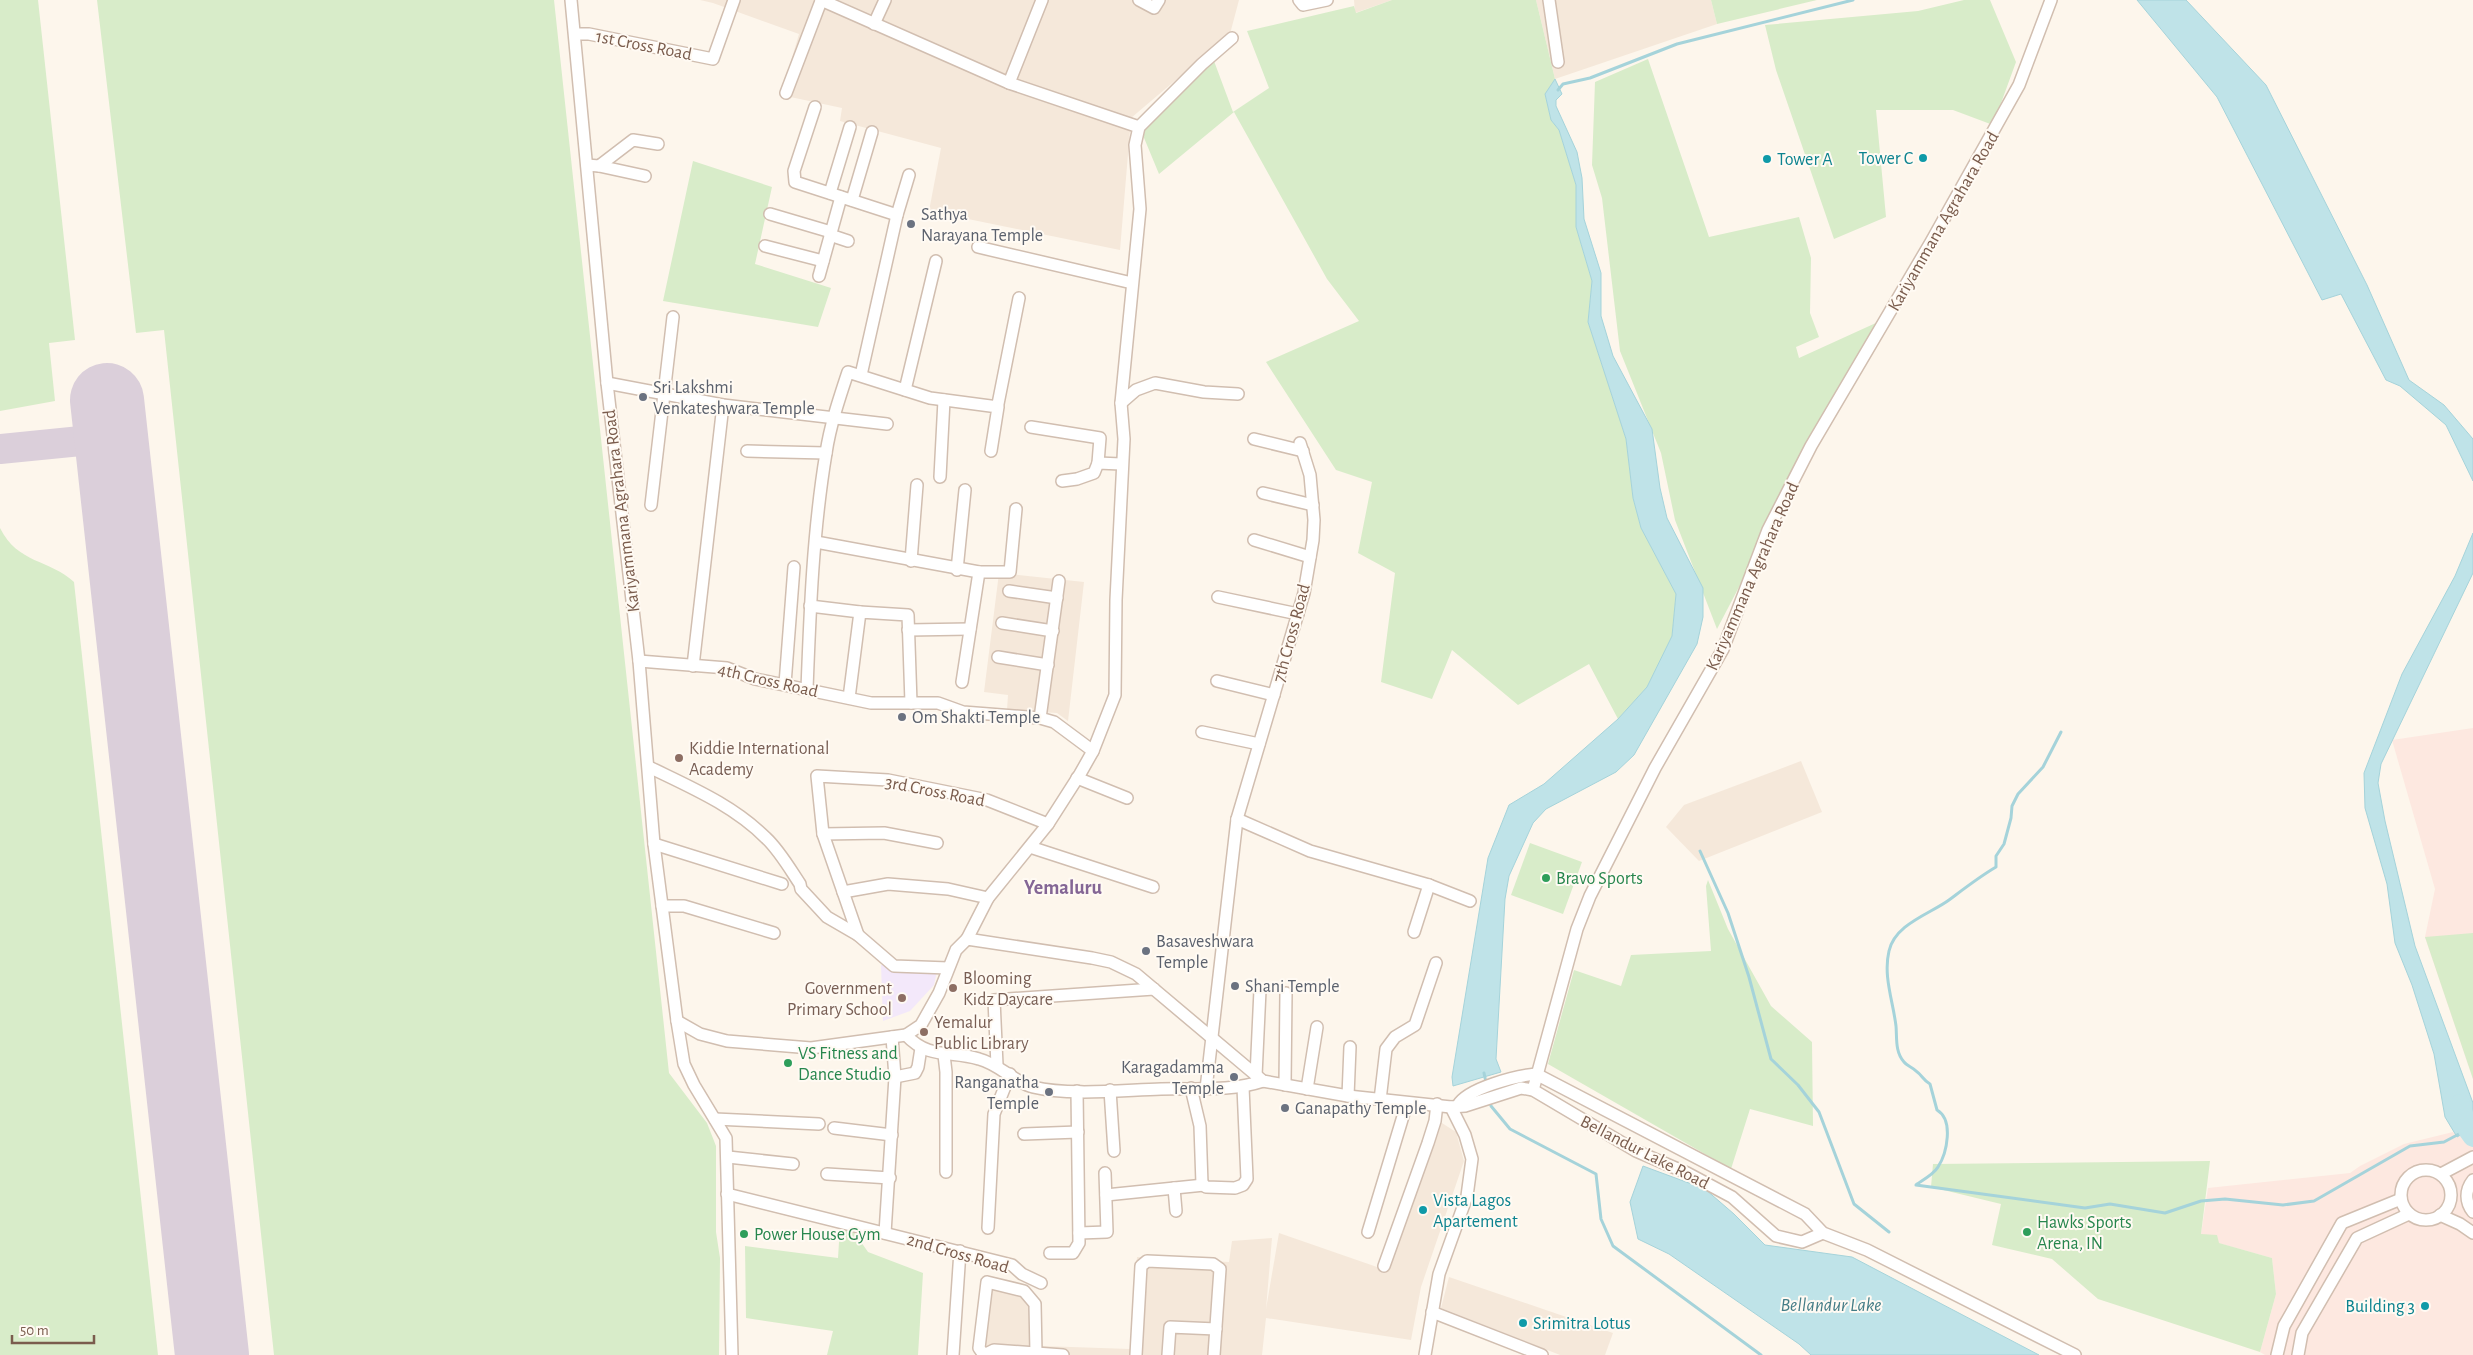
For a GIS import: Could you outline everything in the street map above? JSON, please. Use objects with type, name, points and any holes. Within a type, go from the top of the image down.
[{"type":"street","name":"Kariyammana Agrahara Road","points":[[571,0],[576,34],[607,383],[639,661],[654,844],[676,1021],[684,1064],[694,1085],[726,1138],[732,1355]]},
{"type":"street","name":"1st Cross Road","points":[[576,34],[589,34],[713,59],[734,0]]},
{"type":"street","points":[[786,93],[821,0],[1009,83],[1139,127]]},
{"type":"street","points":[[874,24],[885,0]]},
{"type":"street","points":[[1009,83],[1042,0]]},
{"type":"street","points":[[1139,0],[1154,8],[1159,0]]},
{"type":"street","points":[[1298,0],[1303,5],[1327,0]]},
{"type":"street","points":[[1549,0],[1558,62]]},
{"type":"street","name":"Kariyammana Agrahara Road","points":[[1533,1090],[1577,929],[1590,896],[1655,768],[1724,649],[1768,530],[1811,446],[1886,320],[2019,86],[2051,0]]},
{"type":"street","points":[[676,1021],[700,1034],[727,1042],[811,1048],[906,1035],[921,1025],[939,993],[956,950],[967,939],[988,898],[1048,824],[1093,751],[1115,695],[1116,600],[1122,507],[1121,464],[1124,439],[1121,403],[1140,209],[1135,146],[1139,127],[1202,64],[1232,38]]},
{"type":"street","points":[[815,107],[794,176],[795,182],[897,215]]},
{"type":"street","points":[[819,276],[830,234],[835,195],[850,127]]},
{"type":"street","points":[[852,200],[872,132]]},
{"type":"street","points":[[599,166],[633,140],[658,144]]},
{"type":"street","points":[[587,165],[645,176]]},
{"type":"street","points":[[861,375],[897,215],[909,175]]},
{"type":"street","points":[[770,214],[848,241]]},
{"type":"street","points":[[764,246],[823,261]]},
{"type":"street","points":[[978,247],[1132,283]]},
{"type":"street","points":[[905,390],[936,261]]},
{"type":"street","points":[[991,451],[1019,298]]},
{"type":"street","points":[[650,505],[673,317]]},
{"type":"street","points":[[808,689],[810,606],[826,453],[833,418],[848,372],[930,398],[998,407],[997,410]]},
{"type":"street","points":[[607,383],[723,405],[887,424]]},
{"type":"street","points":[[1121,403],[1136,390],[1155,383],[1204,392],[1238,394]]},
{"type":"street","points":[[940,477],[944,400]]},
{"type":"street","name":"4th Cross Road","points":[[723,405],[693,666],[727,668],[755,679],[870,702],[938,703],[963,712],[1040,718],[1054,722],[1093,751]]},
{"type":"street","points":[[1032,427],[1100,438],[1098,463],[1094,473],[1077,479],[1062,480]]},
{"type":"street","name":"7th Cross Road","points":[[1206,1089],[1208,1056],[1213,1038],[1237,819],[1298,614],[1310,557],[1314,520],[1310,475],[1301,447],[1254,439]]},
{"type":"street","points":[[748,451],[826,453]]},
{"type":"street","points":[[1098,463],[1121,464]]},
{"type":"street","points":[[911,560],[918,485]]},
{"type":"street","points":[[957,570],[965,490]]},
{"type":"street","points":[[1263,493],[1313,505]]},
{"type":"street","points":[[816,542],[957,570],[1010,572],[1016,509]]},
{"type":"street","points":[[1254,540],[1310,557]]},
{"type":"street","points":[[785,684],[794,567]]},
{"type":"street","points":[[962,682],[979,572]]},
{"type":"street","points":[[1040,718],[1059,581]]},
{"type":"street","points":[[1009,591],[1057,598]]},
{"type":"street","points":[[1218,597],[1298,614]]},
{"type":"street","points":[[810,606],[908,615],[910,703]]},
{"type":"street","points":[[849,698],[860,612]]},
{"type":"street","points":[[1002,623],[1053,631]]},
{"type":"street","points":[[908,630],[970,629]]},
{"type":"street","points":[[998,657],[1048,665]]},
{"type":"street","points":[[639,661],[693,666]]},
{"type":"street","points":[[1217,680],[1274,695]]},
{"type":"street","points":[[1202,732],[1259,744]]},
{"type":"street","points":[[648,767],[707,795],[743,817],[768,839],[802,889],[827,917],[858,935],[894,966],[948,968]]},
{"type":"street","name":"3rd Cross Road","points":[[823,834],[817,776],[888,780],[987,800],[1048,824]]},
{"type":"street","points":[[1077,778],[1127,798]]},
{"type":"street","points":[[1237,819],[1310,851],[1429,885],[1470,901]]},
{"type":"street","points":[[858,935],[823,834],[884,833],[937,843]]},
{"type":"street","points":[[654,844],[782,884]]},
{"type":"street","points":[[1030,847],[1153,887]]},
{"type":"street","points":[[843,892],[888,884],[925,887],[988,898]]},
{"type":"street","points":[[1414,932],[1429,885]]},
{"type":"street","points":[[662,906],[684,906],[774,933]]},
{"type":"street","points":[[967,939],[1111,962],[1136,974],[1259,1079],[1307,1089],[1380,1100],[1407,1103],[1459,1104],[1520,1076],[1536,1074]]},
{"type":"street","points":[[1380,1100],[1386,1049],[1395,1037],[1415,1025],[1436,963]]},
{"type":"street","points":[[997,1065],[994,1000],[1154,989]]},
{"type":"street","points":[[1259,1079],[1260,990]]},
{"type":"street","points":[[1285,1085],[1286,993]]},
{"type":"street","points":[[1307,1089],[1317,1027]]},
{"type":"street","points":[[906,1035],[920,1048],[944,1054],[978,1058],[997,1065],[1032,1087],[1077,1091],[1206,1089],[1244,1087],[1259,1079]]},
{"type":"street","points":[[885,1233],[895,1076],[892,1037]]},
{"type":"street","points":[[1348,1096],[1350,1046]]},
{"type":"street","points":[[895,1076],[915,1073],[918,1067],[920,1048]]},
{"type":"street","points":[[944,1054],[946,1072],[946,1172]]},
{"type":"street","points":[[988,1228],[994,1114],[1010,1074]]},
{"type":"street","name":"Bellandur Lake Road","points":[[1536,1074],[1805,1214],[1823,1233],[1867,1250],[2075,1355]]},
{"type":"street","points":[[1106,1195],[1204,1185],[1235,1188],[1243,1185],[1246,1179],[1244,1087]]},
{"type":"street","points":[[1190,1088],[1200,1126],[1204,1185]]},
{"type":"street","name":"Bellandur Lake Road","points":[[1459,1104],[1521,1088],[1533,1090],[1636,1151],[1687,1173],[1732,1197],[1776,1236],[1802,1242],[1823,1233]]},
{"type":"street","points":[[1110,1090],[1114,1151]]},
{"type":"street","points":[[1050,1253],[1073,1253],[1079,1243],[1080,1155],[1077,1091]]},
{"type":"street","points":[[1368,1232],[1407,1103]]},
{"type":"street","points":[[1384,1266],[1428,1143],[1437,1104]]},
{"type":"street","points":[[1425,1355],[1439,1274],[1467,1196],[1472,1159],[1459,1104]]},
{"type":"street","points":[[715,1119],[818,1124]]},
{"type":"street","points":[[834,1128],[892,1135]]},
{"type":"street","points":[[1024,1134],[1078,1132]]},
{"type":"street","points":[[728,1157],[794,1164]]},
{"type":"street","points":[[2441,1174],[2469,1159]]},
{"type":"street","points":[[2298,1355],[2302,1333],[2357,1238],[2409,1214],[2427,1220],[2440,1215],[2448,1206],[2451,1194],[2447,1181],[2441,1174],[2424,1169],[2411,1174],[2403,1185],[2402,1199],[2409,1214]]},
{"type":"street","points":[[1079,1233],[1107,1232],[1105,1173]]},
{"type":"street","points":[[827,1174],[890,1178]]},
{"type":"street","points":[[2472,1180],[2467,1199],[2468,1205],[2473,1212]]},
{"type":"street","points":[[1174,1188],[1176,1211]]},
{"type":"street","name":"2nd Cross Road","points":[[727,1194],[1012,1265],[1022,1274],[1041,1283]]},
{"type":"street","points":[[2278,1355],[2284,1326],[2342,1223],[2402,1199]]},
{"type":"street","points":[[2440,1215],[2460,1224],[2473,1233]]},
{"type":"street","points":[[953,1355],[960,1251]]},
{"type":"street","points":[[1136,1355],[1141,1266],[1147,1261],[1217,1266],[1220,1269],[1214,1355]]},
{"type":"street","points":[[1036,1353],[1035,1304],[1024,1291],[988,1282],[979,1348],[984,1355],[994,1350],[1062,1355]]},
{"type":"street","points":[[1432,1312],[1542,1355]]},
{"type":"street","points":[[1168,1355],[1170,1327],[1216,1329]]},
{"type":"shaded area","points":[[700,0],[1239,0],[1230,34],[1131,118],[1120,250],[929,211],[941,148],[840,121],[842,108],[781,95],[799,34]]},
{"type":"shaded area","points":[[1354,0],[1392,0],[1355,13]]},
{"type":"shaded area","points":[[1536,0],[1711,0],[1717,24],[1555,79]]},
{"type":"shaded area","points":[[999,573],[1084,582],[1068,721],[1057,713],[1007,710],[1008,695],[984,692]]},
{"type":"shaded area","points":[[2473,728],[2473,1079],[2425,937],[2435,889],[2392,740]]},
{"type":"shaded area","points":[[1801,761],[1822,812],[1699,861],[1666,827],[1684,805]]},
{"type":"shaded area","name":"Government Primary School","points":[[881,965],[938,967],[934,985],[910,1011],[883,1021]]},
{"type":"shaded area","points":[[1434,1118],[1456,1132],[1464,1161],[1421,1287],[1411,1340],[1266,1318],[1262,1355],[977,1355],[984,1279],[1029,1293],[1041,1308],[1042,1346],[1130,1349],[1137,1257],[1229,1262],[1232,1241],[1272,1238],[1266,1309],[1279,1233],[1377,1267]]},
{"type":"shaded area","points":[[2473,1128],[2473,1355],[2265,1355],[2260,1352],[2276,1294],[2272,1258],[2218,1243],[2201,1234],[2208,1188],[2350,1173],[2404,1144],[2453,1132],[2457,1137]]},
{"type":"shaded area","name":"Srimitra Lotus","points":[[1449,1277],[1613,1333],[1605,1355],[1560,1355],[1441,1308]]},
{"type":"green space","points":[[0,0],[38,0],[75,340],[49,343],[55,401],[0,411]]},
{"type":"green space","points":[[97,0],[554,0],[669,1073],[707,1123],[716,1146],[716,1232],[720,1258],[719,1355],[274,1355],[164,330],[136,333]]},
{"type":"green space","points":[[1392,0],[1536,0],[1555,79],[1545,94],[1551,120],[1559,130],[1576,185],[1576,227],[1592,281],[1588,322],[1626,439],[1633,498],[1641,528],[1676,594],[1672,636],[1647,687],[1618,719],[1589,664],[1518,705],[1452,650],[1432,699],[1381,682],[1395,573],[1358,553],[1372,482],[1336,470],[1266,362],[1359,321],[1327,279],[1234,112],[1159,174],[1142,133],[1214,61],[1233,112],[1269,88],[1247,31],[1354,6],[1356,13]]},
{"type":"green space","points":[[1711,0],[1817,0],[1717,24]]},
{"type":"green space","points":[[1964,0],[1990,0],[2016,62],[1993,125],[1953,110],[1876,110],[1886,217],[1834,239],[1776,70],[1765,25],[1918,11]]},
{"type":"green space","points":[[1648,59],[1709,237],[1799,217],[1811,258],[1810,313],[1819,337],[1796,347],[1799,358],[1878,322],[1717,629],[1675,520],[1661,453],[1620,351],[1602,198],[1592,165],[1595,82]]},
{"type":"green space","points":[[693,161],[772,187],[755,264],[831,288],[818,327],[663,301]]},
{"type":"green space","points":[[0,528],[7,540],[25,555],[54,569],[74,582],[158,1355],[0,1355]]},
{"type":"green space","name":"Bravo Sports","points":[[1530,843],[1582,862],[1563,914],[1511,895]]},
{"type":"green space","points":[[1708,880],[1728,929],[1771,1006],[1812,1042],[1813,1126],[1750,1109],[1731,1169],[1548,1064],[1574,970],[1621,986],[1631,955],[1711,951],[1706,886]]},
{"type":"green space","points":[[2473,933],[2473,1079],[2425,937]]},
{"type":"green space","points":[[2210,1161],[2201,1234],[2217,1235],[2219,1243],[2272,1258],[2276,1294],[2260,1352],[2098,1299],[2052,1259],[1992,1245],[2001,1204],[1931,1187],[1933,1164]]},
{"type":"green space","points":[[840,1226],[852,1229],[868,1252],[923,1273],[918,1355],[827,1355],[833,1331],[746,1318],[745,1246],[838,1258]]},
{"type":"water","points":[[2137,0],[2186,0],[2266,85],[2367,285],[2409,380],[2444,405],[2473,439],[2473,481],[2446,425],[2400,386],[2386,380],[2341,294],[2322,300],[2217,97]]},
{"type":"water","points":[[1555,79],[1562,94],[1556,100],[1556,106],[1577,152],[1582,178],[1584,219],[1601,273],[1601,316],[1613,356],[1652,429],[1660,488],[1667,518],[1703,588],[1703,617],[1697,644],[1634,755],[1616,772],[1546,809],[1533,823],[1509,876],[1505,899],[1496,1059],[1501,1072],[1453,1086],[1452,1077],[1488,858],[1509,805],[1544,784],[1618,719],[1647,687],[1672,636],[1676,594],[1641,528],[1633,498],[1626,439],[1588,322],[1592,281],[1576,227],[1576,185],[1559,130],[1551,120],[1545,94]]},
{"type":"water","points":[[2473,533],[2473,573],[2381,764],[2378,783],[2385,821],[2415,946],[2473,1103],[2473,1128],[2457,1137],[2445,1117],[2434,1054],[2412,985],[2395,943],[2387,884],[2365,808],[2364,773],[2402,674],[2455,576]]},
{"type":"water","name":"Bellandur Lake","points":[[1643,1166],[1705,1189],[1734,1214],[1765,1245],[1852,1257],[2039,1355],[1811,1355],[1799,1344],[1669,1254],[1638,1239],[1630,1202]]},
{"type":"waterway","points":[[1558,90],[1563,84],[1590,78],[1677,44],[1853,0]]},
{"type":"waterway","points":[[1917,1184],[1938,1167],[1944,1154],[1947,1129],[1946,1121],[1937,1110],[1930,1084],[1905,1063],[1899,1054],[1887,970],[1889,951],[1898,934],[1906,927],[1996,867],[1996,856],[2004,844],[2012,806],[2018,794],[2043,767],[2061,732]]},
{"type":"waterway","points":[[1700,851],[1728,913],[1749,977],[1771,1059],[1798,1085],[1819,1112],[1854,1204],[1889,1232]]},
{"type":"waterway","points":[[1484,1073],[1491,1106],[1510,1129],[1596,1174],[1601,1219],[1613,1246],[1761,1355]]},
{"type":"waterway","points":[[2460,1104],[2468,1130],[2473,1137]]},
{"type":"waterway","points":[[1916,1185],[2085,1208],[2110,1204],[2165,1213],[2201,1201],[2225,1199],[2283,1205],[2314,1201],[2410,1146],[2444,1142],[2459,1134]]},
{"type":"taxiway","points":[[0,449],[111,438]]},
{"type":"runway","points":[[107,400],[212,1355]]},
{"type":"place","name":"Tower C","points":[[1923,158]]},
{"type":"place","name":"Tower A","points":[[1767,159]]},
{"type":"place","name":"Sathya Narayana Temple","points":[[911,224]]},
{"type":"place","name":"Sri Lakshmi Venkateshwara Temple","points":[[643,397]]},
{"type":"place","name":"Om Shakti Temple","points":[[902,717]]},
{"type":"place","name":"Kiddie International Academy","points":[[679,758]]},
{"type":"place","name":"Bravo Sports","points":[[1546,878]]},
{"type":"place","name":"Basaveshwara Temple","points":[[1146,951]]},
{"type":"place","name":"Shani Temple","points":[[1235,986]]},
{"type":"place","name":"Blooming Kidz Daycare","points":[[953,988]]},
{"type":"place","name":"Government Primary School","points":[[902,998]]},
{"type":"place","name":"Yemalur Public Library","points":[[924,1032]]},
{"type":"place","name":"VS Fitness and Dance Studio","points":[[788,1063]]},
{"type":"place","name":"Karagadamma Temple","points":[[1234,1077]]},
{"type":"place","name":"Ranganatha Temple","points":[[1049,1092]]},
{"type":"place","name":"Ganapathy Temple","points":[[1285,1108]]},
{"type":"place","name":"Vista Lagos Apartement","points":[[1423,1210]]},
{"type":"place","name":"Hawks Sports Arena, IN","points":[[2027,1232]]},
{"type":"place","name":"Power House Gym","points":[[744,1234]]},
{"type":"place","name":"Building 3","points":[[2425,1306]]},
{"type":"place","name":"Srimitra Lotus","points":[[1523,1323]]},
{"type":"district","name":"Yemaluru","points":[[1063,887]]}]
